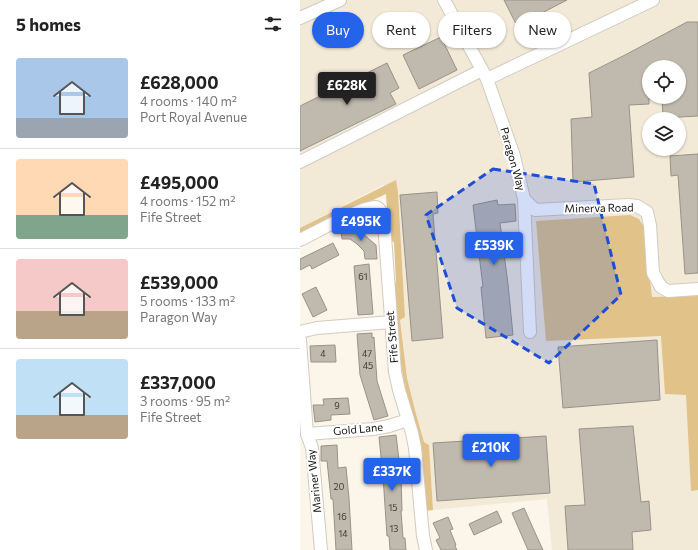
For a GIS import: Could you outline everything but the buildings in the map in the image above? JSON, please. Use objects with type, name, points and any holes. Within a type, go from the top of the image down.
[{"type":"street","points":[[300,18],[340,0]]},
{"type":"street","name":"Paragon Way","points":[[444,0],[484,74],[514,156],[524,199],[530,332]]},
{"type":"street","points":[[300,162],[484,74],[654,0]]},
{"type":"street","name":"Minerva Road","points":[[524,199],[535,210],[628,205],[637,206],[647,212],[650,225],[653,273],[661,287],[668,291],[698,289]]},
{"type":"street","name":"Fife Street","points":[[300,240],[363,210],[374,207],[378,207],[380,210],[384,223],[395,372],[415,448],[420,512],[426,550]]},
{"type":"street","points":[[300,332],[316,328],[391,322]]},
{"type":"street","name":"Mariner Way","points":[[300,340],[307,434],[306,448],[321,550]]},
{"type":"street","name":"Gold Lane","points":[[307,434],[373,429],[408,420]]},
{"type":"highlighted area","points":[[493,169],[594,184],[621,295],[549,363],[457,308],[426,215]]},
{"type":"shaded area","points":[[300,0],[698,0],[698,550],[552,550],[547,499],[433,510],[429,445],[424,442],[407,378],[400,320],[405,316],[398,192],[383,185],[300,228]]},
{"type":"shaded area","points":[[396,180],[398,192],[405,317],[400,320],[407,378],[424,442],[429,445],[433,510],[424,511],[423,503],[426,501],[423,463],[420,462],[402,386],[404,382],[400,347],[397,344],[392,285],[396,282],[394,242],[389,241],[386,194],[343,214],[340,212],[309,228],[309,230],[300,235],[300,228]]},
{"type":"shaded area","points":[[630,215],[639,219],[644,227],[652,297],[698,296],[698,490],[691,491],[686,395],[665,394],[661,336],[546,341],[536,221]]}]
